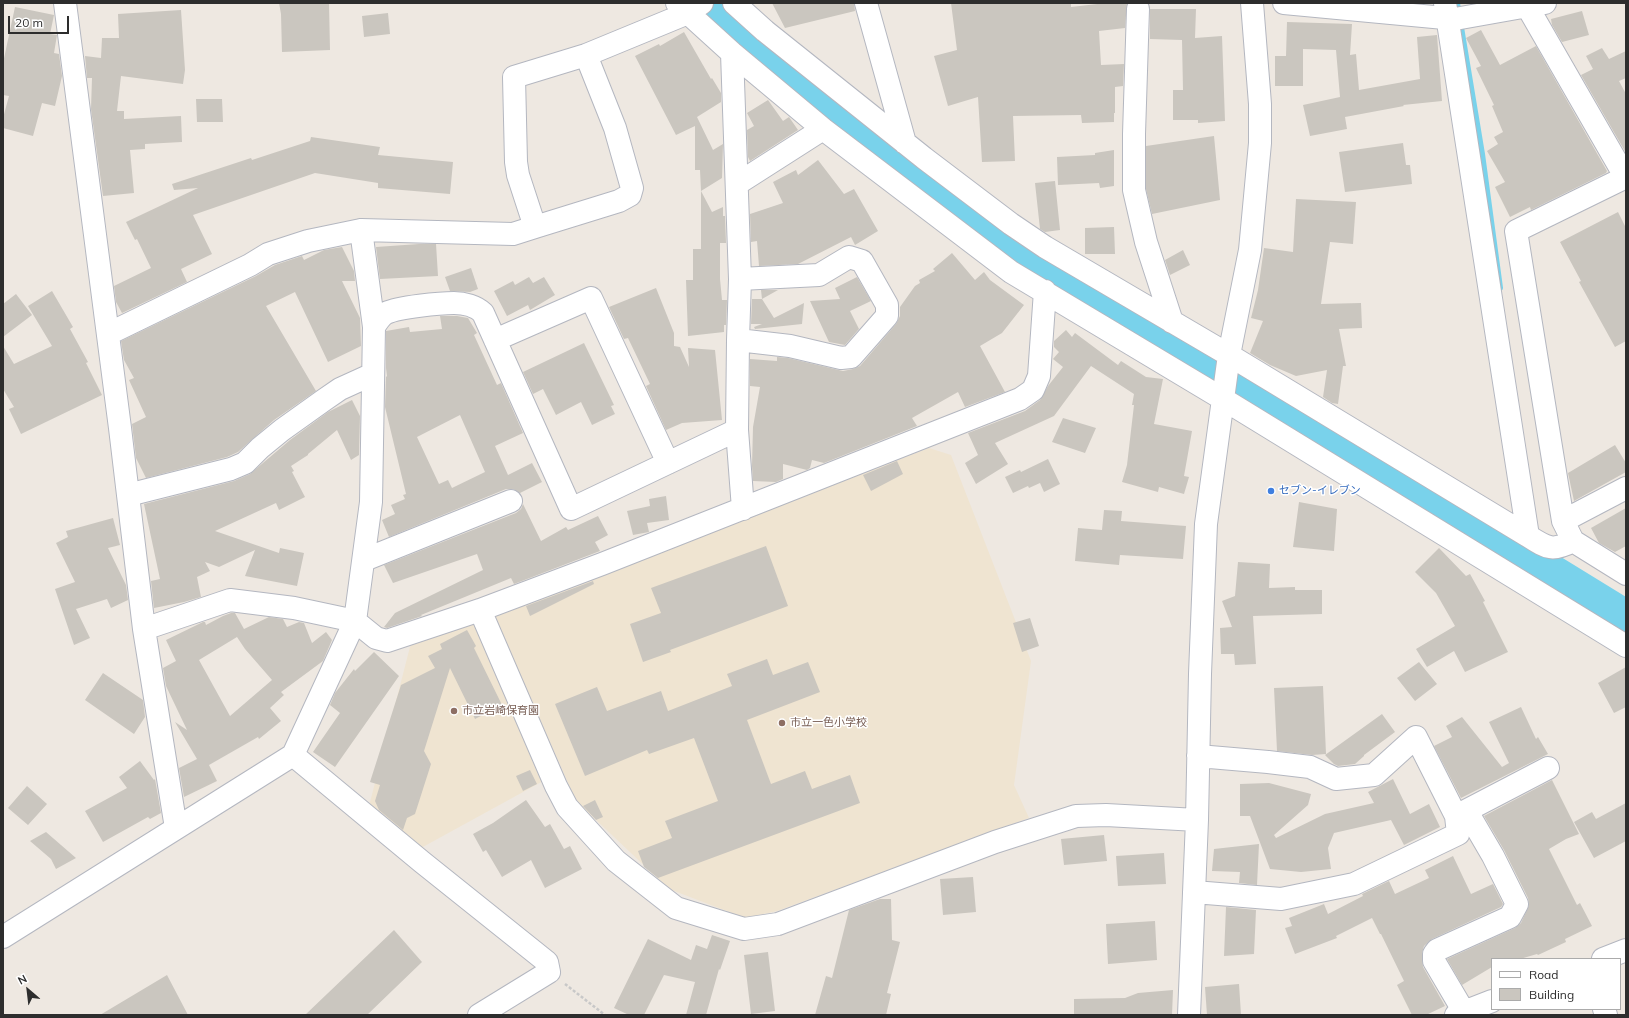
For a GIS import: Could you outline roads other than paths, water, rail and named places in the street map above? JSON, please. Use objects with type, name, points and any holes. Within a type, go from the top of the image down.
[{"type":"street","points":[[65,3],[108,334],[144,629],[176,828]]},
{"type":"street","points":[[734,3],[765,31],[904,142],[1011,224],[1045,247],[1229,355],[1536,541],[1564,546],[1573,541]]},
{"type":"street","points":[[866,3],[904,142]]},
{"type":"street","points":[[1189,1015],[1197,820],[1200,674],[1206,524],[1229,355],[1250,250],[1260,143],[1260,104],[1252,3]]},
{"type":"street","points":[[1284,3],[1446,10],[1455,19],[1536,5],[1626,177],[1516,231],[1563,521],[1573,541],[1626,574]]},
{"type":"street","points":[[535,227],[518,175],[516,162],[514,77],[586,55],[691,6],[732,53],[823,129],[1011,272],[1223,399],[1626,646]]},
{"type":"street","points":[[1138,9],[1134,134],[1134,190],[1146,242],[1172,322]]},
{"type":"street","points":[[1446,10],[1536,541]]},
{"type":"street","points":[[732,53],[740,279],[737,430],[743,509]]},
{"type":"street","points":[[108,334],[268,254],[308,241],[361,230],[513,234],[618,201],[630,195],[632,188],[615,128],[586,55]]},
{"type":"street","points":[[737,184],[823,129]]},
{"type":"street","points":[[3,937],[294,755],[355,622],[364,560],[371,502],[374,327],[361,230]]},
{"type":"street","points":[[738,340],[790,346],[841,358],[851,357],[886,316],[887,306],[862,261],[849,257],[819,275],[740,279]]},
{"type":"street","points":[[144,629],[230,600],[294,608],[355,622],[376,638],[387,641],[480,610],[743,509],[1020,399],[1032,390],[1039,376],[1045,291]]},
{"type":"street","points":[[495,340],[591,298],[668,463]]},
{"type":"street","points":[[374,327],[378,320],[386,313],[417,306],[455,303],[478,308],[483,313],[571,509],[737,430]]},
{"type":"street","points":[[128,495],[231,469],[245,463],[260,448],[282,430],[324,400],[340,389],[373,374]]},
{"type":"street","points":[[1563,521],[1626,488]]},
{"type":"street","points":[[364,560],[511,501]]},
{"type":"street","points":[[480,610],[556,786],[567,807],[616,861],[676,908],[744,929],[778,924],[995,842],[1076,816],[1106,815],[1197,820]]},
{"type":"street","points":[[1194,892],[1281,899],[1354,884],[1458,834],[1456,816],[1416,737],[1374,775],[1336,779],[1310,767],[1198,756]]},
{"type":"street","points":[[294,755],[422,862],[547,962],[549,972],[479,1015]]},
{"type":"street","points":[[1456,816],[1548,768]]},
{"type":"street","points":[[1456,816],[1472,820],[1493,856],[1517,904],[1510,917],[1437,950],[1434,954],[1434,961],[1460,1013],[1491,1001]]},
{"type":"street","points":[[1606,958],[1626,950]]},
{"type":"waterway","points":[[715,3],[948,194],[1009,239],[1626,618]]},
{"type":"waterway","points":[[1457,3],[1482,154],[1500,288]]},
{"type":"waterway","points":[[1540,548],[1543,567]]},
{"type":"place","name":"セブン-イレブン","points":[[1271,491]]},
{"type":"place","name":"市立岩崎保育園","points":[[454,711]]},
{"type":"place","name":"市立一色小学校","points":[[782,723]]}]
